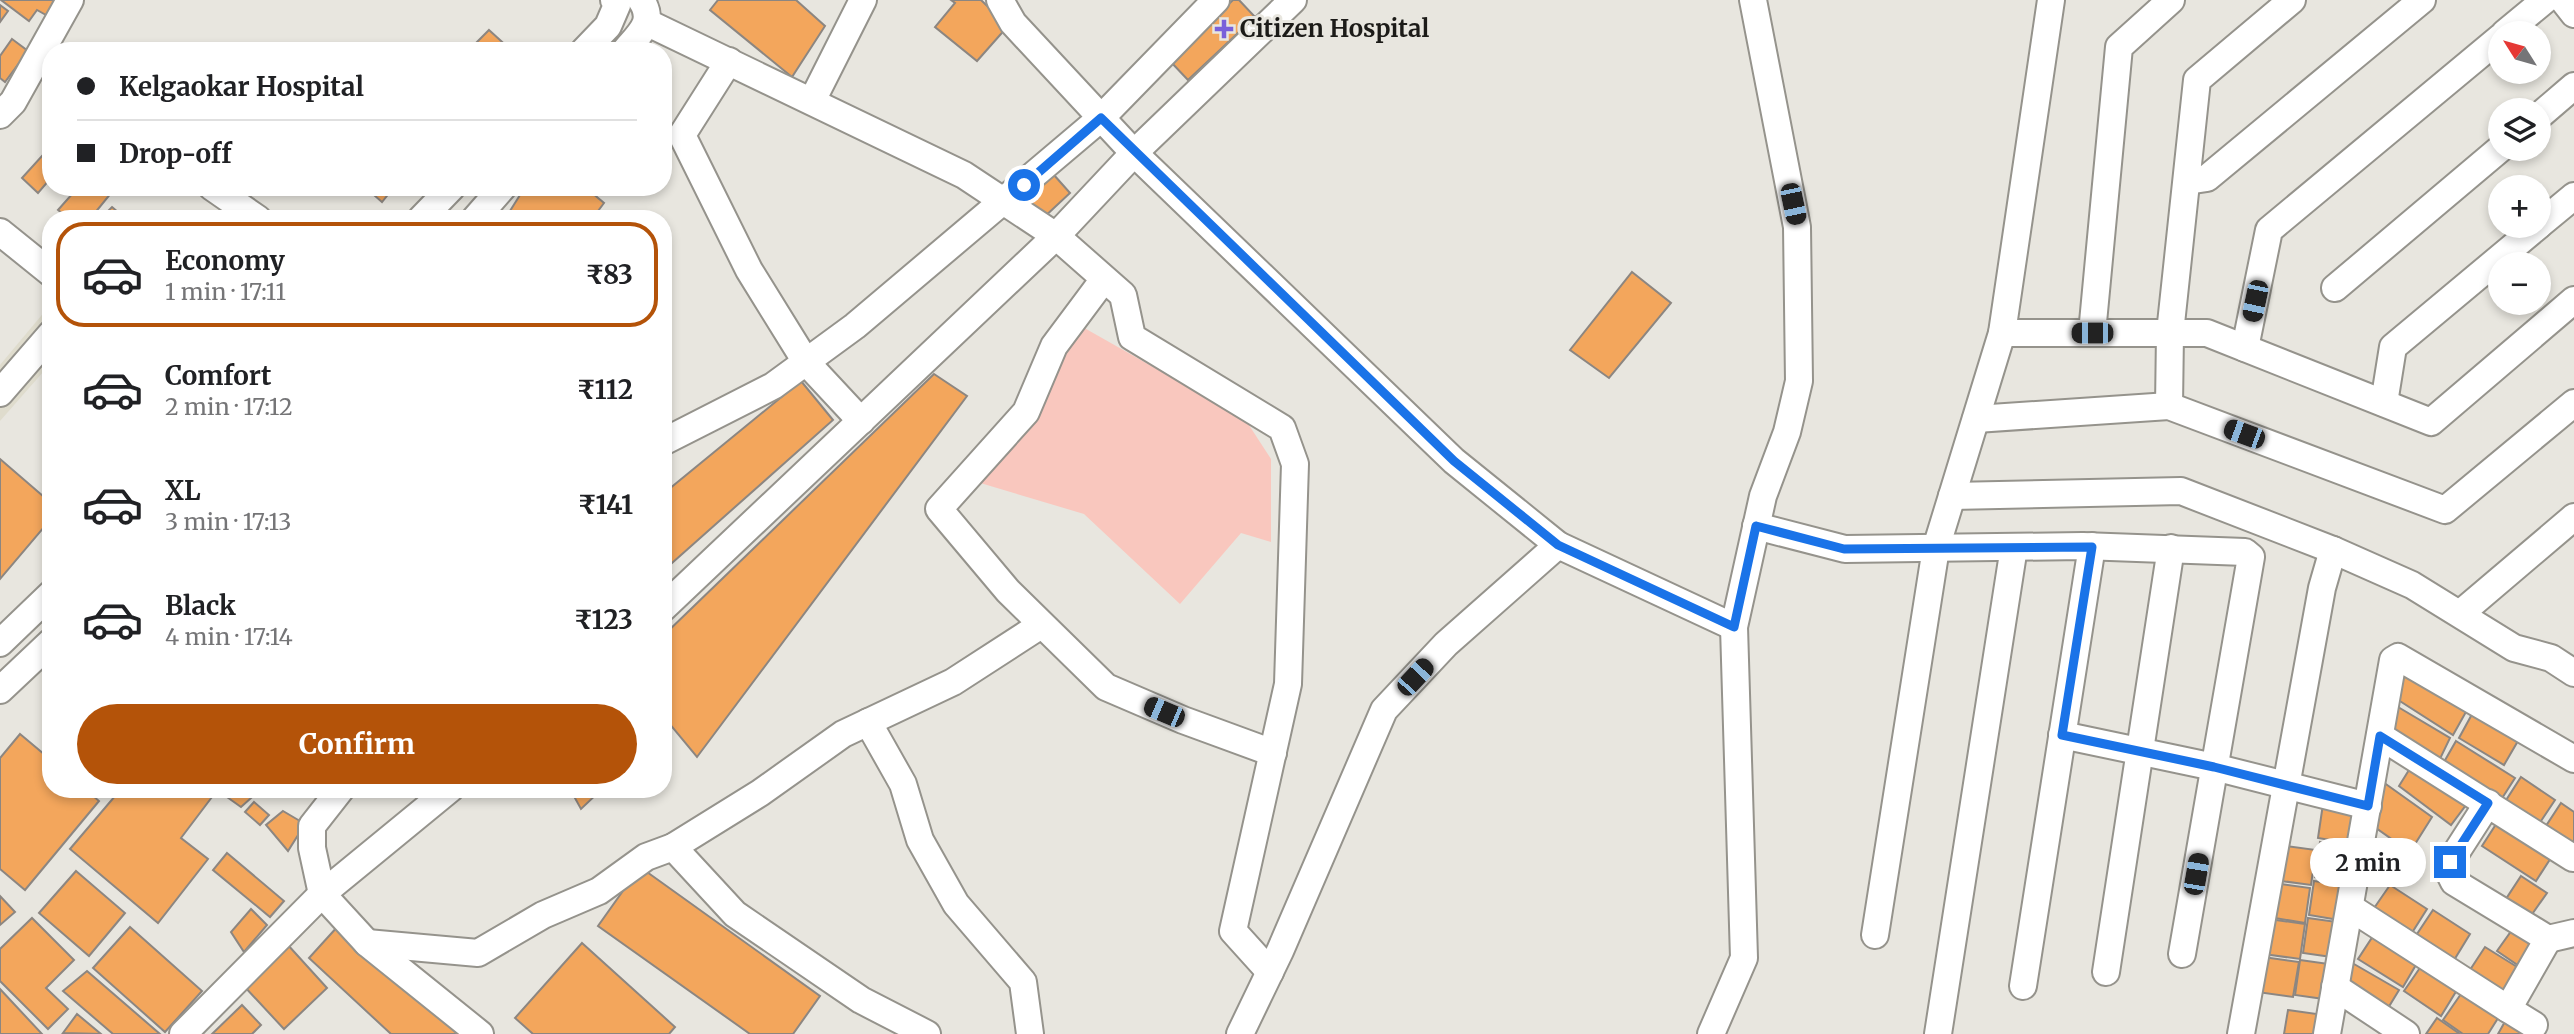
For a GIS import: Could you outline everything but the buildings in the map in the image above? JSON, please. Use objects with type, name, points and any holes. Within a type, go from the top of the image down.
[{"type":"street","points":[[53,42],[70,0]]},
{"type":"street","points":[[592,42],[612,19],[617,5],[614,0]]},
{"type":"street","points":[[812,102],[863,0]]},
{"type":"street","points":[[1000,0],[1013,23],[1134,153],[1454,461],[1558,545],[1734,627]]},
{"type":"street","points":[[672,437],[773,386],[855,327],[1101,118],[1216,0]]},
{"type":"street","points":[[672,600],[1056,236],[1134,153],[1293,0]]},
{"type":"street","points":[[1711,1034],[1744,958],[1734,627],[1756,526],[1800,381],[1797,227],[1753,0]]},
{"type":"street","points":[[1875,934],[1937,548],[2002,333],[2051,0]]},
{"type":"street","points":[[2092,333],[2119,47],[2171,0]]},
{"type":"street","points":[[2169,406],[2170,333],[2197,80],[2292,0]]},
{"type":"street","points":[[2187,181],[2207,178],[2422,0]]},
{"type":"street","points":[[2520,21],[2545,0]]},
{"type":"street","points":[[2563,0],[2574,14]]},
{"type":"street","points":[[629,42],[644,12],[729,61],[964,175],[1056,236],[1123,295],[1132,337],[1282,428],[1295,464],[1288,684],[1233,931],[1270,972]]},
{"type":"street","points":[[2245,348],[2269,230],[2488,48]]},
{"type":"street","points":[[729,61],[682,135],[749,270],[806,362],[861,421]]},
{"type":"street","points":[[0,115],[42,68]]},
{"type":"street","points":[[2551,106],[2574,86]]},
{"type":"street","points":[[2335,288],[2488,159]]},
{"type":"street","points":[[225,196],[245,210]]},
{"type":"street","points":[[430,210],[443,196]]},
{"type":"street","points":[[483,210],[495,196]]},
{"type":"street","points":[[2551,215],[2574,196]]},
{"type":"street","points":[[0,232],[42,266]]},
{"type":"street","points":[[2384,403],[2393,348],[2524,238]]},
{"type":"street","points":[[1104,279],[1054,346],[1026,412],[939,509],[1041,625],[1106,687],[1183,720],[1273,752]]},
{"type":"street","points":[[2002,333],[2207,333],[2431,422],[2574,300]]},
{"type":"street","points":[[0,393],[42,344]]},
{"type":"street","points":[[1976,419],[2169,406],[2445,510],[2574,403]]},
{"type":"street","points":[[1952,496],[2181,491],[2333,550],[2412,585],[2514,648],[2551,657],[2574,673]]},
{"type":"street","points":[[2461,613],[2574,517]]},
{"type":"street","points":[[1756,526],[1844,549],[2171,548],[2245,552],[2251,557],[2182,954]]},
{"type":"street","points":[[1240,1034],[1270,972],[1384,710],[1446,644],[1558,545]]},
{"type":"street","points":[[1938,1034],[2014,547]]},
{"type":"street","points":[[2023,986],[2092,547]]},
{"type":"street","points":[[2106,972],[2171,548]]},
{"type":"street","points":[[2241,1034],[2322,588],[2333,550]]},
{"type":"street","points":[[0,643],[42,603]]},
{"type":"street","points":[[367,943],[478,953],[543,915],[599,891],[646,857],[673,847],[760,793],[843,734],[953,682],[1041,625]]},
{"type":"street","points":[[0,690],[42,650]]},
{"type":"street","points":[[2327,1034],[2393,660],[2398,657],[2574,759]]},
{"type":"street","points":[[868,722],[903,784],[920,840],[956,904],[1023,982],[1030,1034]]},
{"type":"street","points":[[2062,735],[2214,767],[2368,806]]},
{"type":"street","points":[[2380,736],[2573,858]]},
{"type":"street","points":[[334,798],[312,826],[312,848],[323,894],[367,943],[481,1034]]},
{"type":"street","points":[[183,1034],[323,894],[439,798]]},
{"type":"street","points":[[2488,803],[2450,862],[2449,872],[2454,882],[2561,935],[2508,1009]]},
{"type":"street","points":[[673,847],[735,914],[861,1000],[927,1034]]},
{"type":"street","points":[[2351,908],[2534,1025]]},
{"type":"street","points":[[2335,988],[2406,1034]]},
{"type":"shaded area","points":[[42,315],[42,373],[0,421],[0,365]]},
{"type":"shaded area","points":[[1072,321],[1245,419],[1271,459],[1271,542],[1241,533],[1180,604],[1084,514],[977,482]]},
{"type":"place","name":"Citizen Hospital","points":[[1224,29]]},
{"type":"route","points":[[1024,185],[1101,118],[1134,153],[1454,461],[1558,545],[1734,627],[1756,526],[1844,549],[2092,547],[2062,735],[2214,767],[2368,806],[2380,736],[2488,803],[2450,862]]}]
